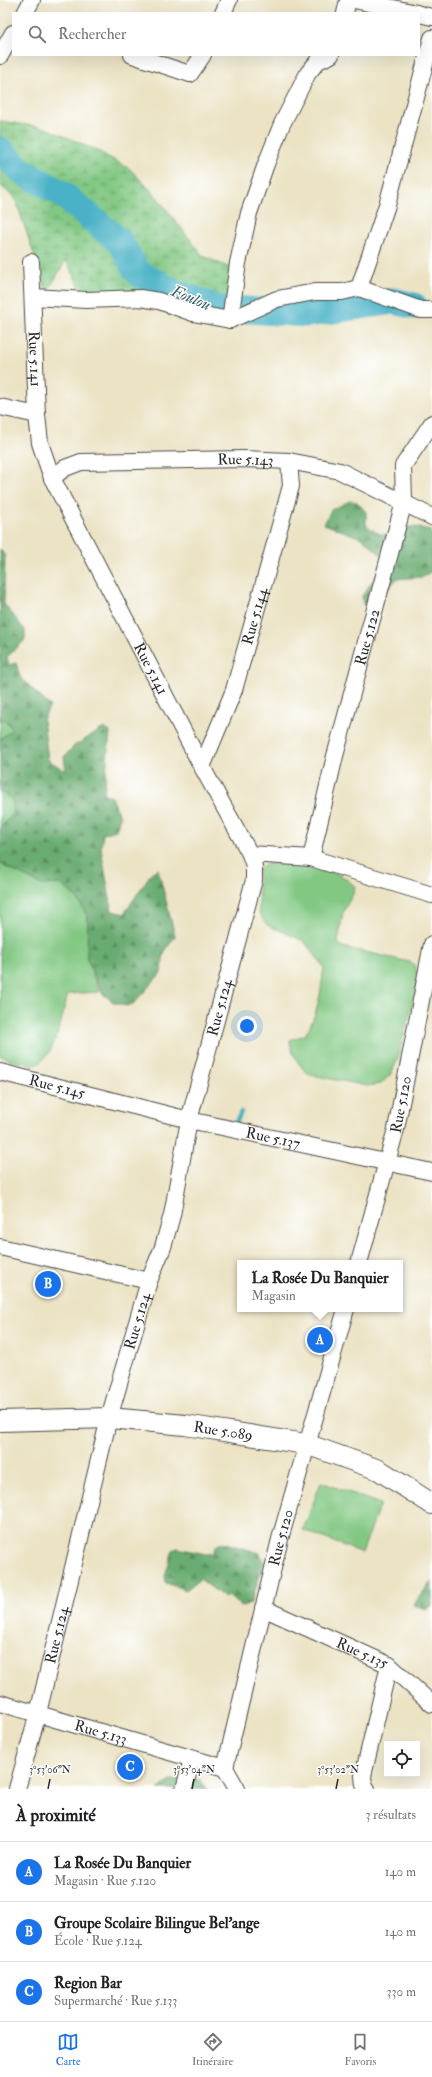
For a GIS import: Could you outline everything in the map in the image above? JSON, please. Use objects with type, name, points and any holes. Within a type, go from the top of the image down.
[{"type":"street","points":[[26,12],[32,0]]},
{"type":"street","points":[[223,12],[229,0]]},
{"type":"street","points":[[345,12],[348,0]]},
{"type":"street","points":[[354,0],[413,12]]},
{"type":"street","points":[[420,14],[432,17]]},
{"type":"street","points":[[0,56],[12,35]]},
{"type":"street","points":[[359,288],[387,205],[430,54],[432,38]]},
{"type":"street","points":[[135,56],[190,74],[202,56]]},
{"type":"street","points":[[230,320],[238,263],[249,213],[266,164],[282,124],[308,73],[318,61],[329,56]]},
{"type":"street","name":"Rue 5.141","points":[[31,262],[37,415],[40,443],[52,478],[202,767],[250,854]]},
{"type":"street","points":[[33,297],[86,300],[140,298],[159,301],[193,312],[230,320],[277,299],[315,292],[342,292],[359,288],[421,310],[432,310]]},
{"type":"street","points":[[0,407],[37,415]]},
{"type":"street","name":"Rue 5.122","points":[[311,858],[334,756],[404,502],[403,466],[432,423]]},
{"type":"street","name":"Rue 5.143","points":[[52,478],[65,468],[81,462],[244,458],[289,461],[340,471],[404,502],[432,518]]},
{"type":"street","name":"Rue 5.144","points":[[202,767],[234,690],[244,656],[291,486],[289,461]]},
{"type":"street","points":[[250,854],[311,858],[432,895]]},
{"type":"street","name":"Rue 5.124","points":[[17,1789],[38,1713],[109,1418],[149,1281],[163,1247],[172,1215],[189,1120],[254,880],[254,866],[250,854]]},
{"type":"street","name":"Rue 5.120","points":[[360,1260],[397,1121],[432,944]]},
{"type":"street","name":"Rue 5.145","points":[[0,1072],[116,1101]]},
{"type":"street","name":"Rue 5.137","points":[[116,1101],[189,1120],[432,1172]]},
{"type":"street","points":[[0,1247],[149,1281]]},
{"type":"street","name":"Rue 5.120","points":[[225,1768],[280,1540],[304,1460],[306,1444],[345,1312]]},
{"type":"street","name":"Rue 5.089","points":[[0,1422],[109,1418],[185,1425],[306,1444],[379,1470],[432,1504]]},
{"type":"street","name":"Rue 5.135","points":[[263,1608],[389,1665],[363,1776],[367,1789]]},
{"type":"street","points":[[389,1665],[432,1704]]},
{"type":"street","name":"Rue 5.133","points":[[0,1703],[225,1768]]},
{"type":"street","points":[[184,1789],[192,1759]]},
{"type":"street","points":[[225,1768],[237,1789]]},
{"type":"green space","points":[[0,121],[46,128],[96,150],[130,169],[157,197],[203,256],[228,267],[238,263],[230,320],[159,301],[86,300],[66,260],[47,293],[15,198],[0,185]]},
{"type":"green space","points":[[350,501],[357,502],[366,512],[366,525],[383,535],[409,527],[431,530],[432,534],[432,571],[423,577],[396,579],[375,606],[368,608],[363,604],[362,596],[387,560],[362,538],[324,524],[331,510]]},
{"type":"green space","points":[[0,549],[5,556],[4,604],[25,630],[25,640],[7,657],[9,665],[16,663],[20,677],[50,706],[43,719],[48,760],[66,771],[64,757],[74,746],[104,728],[110,732],[104,794],[112,797],[120,817],[116,830],[103,834],[101,848],[112,911],[124,914],[152,872],[158,869],[175,936],[164,953],[161,973],[133,1004],[126,1006],[113,1002],[101,992],[87,958],[88,917],[77,898],[61,884],[42,885],[4,866],[0,860],[0,828],[14,813],[12,799],[0,791],[0,739],[12,730],[9,723],[0,719]]},
{"type":"green space","points":[[0,719],[9,723],[12,730],[0,739]]},
{"type":"green space","points":[[0,791],[12,799],[14,813],[0,828]]},
{"type":"green space","points":[[0,860],[4,866],[42,885],[61,884],[77,898],[88,917],[87,958],[99,992],[68,994],[54,1043],[44,1059],[34,1065],[0,1056]]},
{"type":"green space","points":[[270,863],[327,870],[348,880],[355,887],[353,894],[343,912],[338,943],[343,947],[410,962],[415,966],[419,980],[397,1061],[391,1074],[381,1084],[367,1086],[311,1075],[307,1073],[300,1065],[294,1055],[290,1045],[290,1040],[305,1035],[313,1019],[322,985],[324,967],[304,941],[267,925],[259,913],[258,870],[263,865]]},
{"type":"green space","points":[[321,1482],[380,1504],[362,1553],[303,1530]]},
{"type":"green space","points":[[222,1542],[260,1553],[264,1563],[251,1603],[242,1606],[228,1596],[225,1598],[200,1579],[186,1590],[166,1583],[165,1576],[173,1550],[177,1548],[206,1554],[213,1553],[215,1547]]},
{"type":"green space","points":[[432,1581],[432,1606],[426,1609],[413,1605]]},
{"type":"green space","points":[[185,1778],[200,1780],[208,1789],[158,1789],[171,1781]]},
{"type":"waterway","name":"Foulou","points":[[0,150],[23,172],[61,193],[120,242],[138,273],[176,293],[225,311],[232,309],[308,314],[394,301],[414,306]]},
{"type":"waterway","points":[[234,1127],[241,1112]]},
{"type":"place","name":"Groupe Scolaire Bilingue Bel'ange","points":[[48,1284]]},
{"type":"place","name":"La Rosée Du Banquier","points":[[320,1340]]},
{"type":"place","name":"Region Bar","points":[[130,1767]]}]
